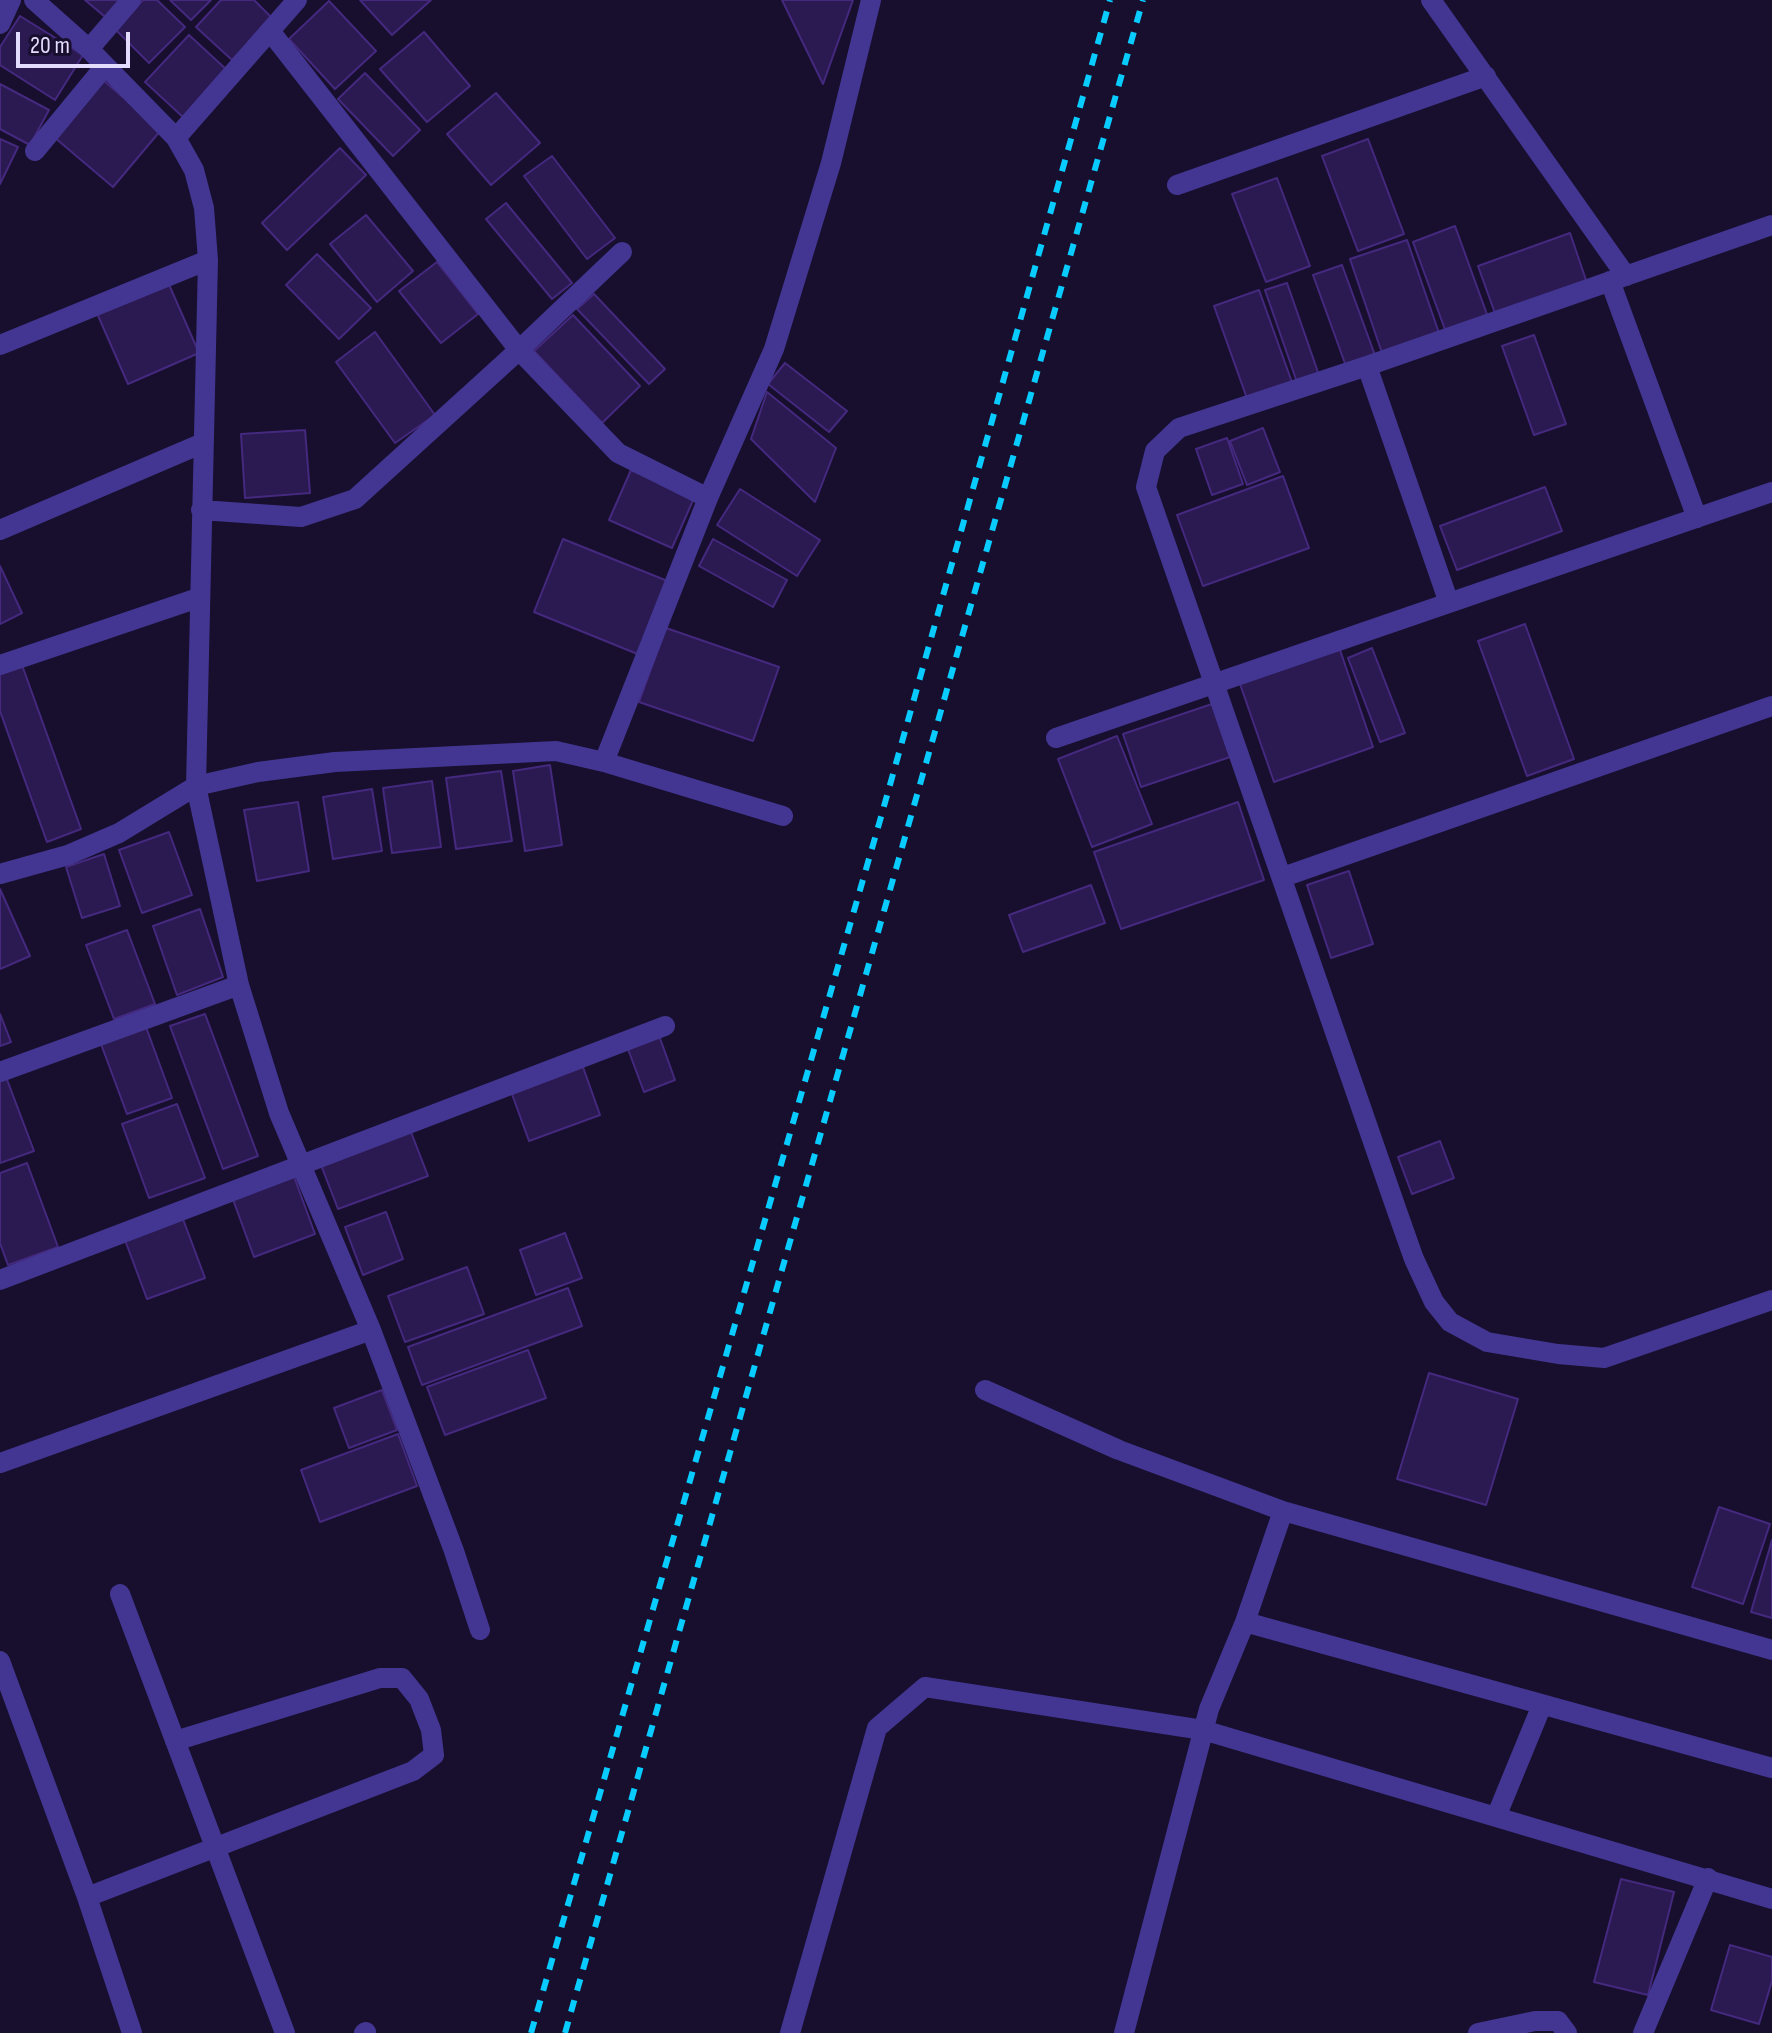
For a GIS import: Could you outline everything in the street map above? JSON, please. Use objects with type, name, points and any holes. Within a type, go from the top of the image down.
[{"type":"street","points":[[0,24],[11,0]]},
{"type":"street","points":[[34,0],[89,49],[176,138],[194,170],[201,195],[208,260],[196,786],[239,985],[279,1113],[371,1330],[454,1551],[480,1630]]},
{"type":"street","points":[[89,49],[131,0]]},
{"type":"street","points":[[176,138],[297,0]]},
{"type":"street","points":[[604,762],[708,498],[774,349],[831,163],[871,0]]},
{"type":"street","points":[[1431,0],[1486,76],[1618,278],[1697,518]]},
{"type":"street","points":[[270,31],[519,350],[618,453],[708,498]]},
{"type":"street","points":[[35,151],[105,66]]},
{"type":"street","points":[[1177,185],[1486,76]]},
{"type":"street","points":[[1772,225],[1179,428],[1155,451],[1146,487],[1414,1259],[1434,1302],[1450,1322],[1487,1342],[1604,1358],[1772,1300]]},
{"type":"street","points":[[201,510],[301,517],[355,499],[622,252]]},
{"type":"street","points":[[0,345],[208,260]]},
{"type":"street","points":[[1367,366],[1449,603]]},
{"type":"street","points":[[0,530],[203,443]]},
{"type":"street","points":[[1056,738],[1772,492]]},
{"type":"street","points":[[0,665],[198,598]]},
{"type":"street","points":[[1283,877],[1772,706]]},
{"type":"street","points":[[0,874],[68,855],[119,833],[196,786],[258,772],[350,761],[556,751],[604,762],[783,816]]},
{"type":"street","points":[[0,1072],[239,985]]},
{"type":"street","points":[[0,1280],[665,1026]]},
{"type":"street","points":[[0,1463],[371,1330]]},
{"type":"street","points":[[985,1390],[1119,1450],[1283,1511],[1772,1650]]},
{"type":"street","points":[[1124,2033],[1209,1709],[1245,1622],[1283,1511]]},
{"type":"street","points":[[120,1594],[285,2033]]},
{"type":"street","points":[[1245,1622],[1772,1768]]},
{"type":"street","points":[[0,1661],[87,1897],[132,2033]]},
{"type":"street","points":[[87,1897],[413,1771],[434,1755],[431,1730],[419,1699],[402,1678],[380,1678],[175,1741]]},
{"type":"street","points":[[790,2033],[877,1728],[925,1687],[1203,1730],[1772,1899]]},
{"type":"street","points":[[1496,1817],[1542,1705]]},
{"type":"street","points":[[1643,2033],[1708,1878]]},
{"type":"street","points":[[1478,2033],[1535,2021],[1558,2021],[1567,2033]]},
{"type":"building","points":[[85,0],[128,0],[110,21]]},
{"type":"building","points":[[143,0],[157,0],[185,27],[149,63],[115,29]]},
{"type":"building","points":[[170,0],[211,0],[191,20]]},
{"type":"building","points":[[221,0],[254,0],[272,18],[232,60],[196,27]]},
{"type":"building","points":[[360,0],[431,0],[392,35]]},
{"type":"building","points":[[782,0],[853,0],[823,84]]},
{"type":"building","points":[[329,1],[376,51],[335,89],[289,39]]},
{"type":"building","points":[[20,16],[83,55],[55,100],[0,65],[0,47]]},
{"type":"building","points":[[424,32],[470,86],[427,122],[380,69]]},
{"type":"building","points":[[189,35],[228,71],[184,118],[145,82]]},
{"type":"building","points":[[365,73],[420,130],[393,156],[338,99]]},
{"type":"building","points":[[103,80],[161,130],[113,187],[54,137]]},
{"type":"building","points":[[0,84],[49,110],[30,145],[0,129]]},
{"type":"building","points":[[496,93],[540,143],[491,185],[447,134]]},
{"type":"building","points":[[0,139],[18,147],[0,184]]},
{"type":"building","points":[[1368,139],[1404,234],[1358,251],[1322,156]]},
{"type":"building","points":[[340,148],[366,175],[287,250],[262,223]]},
{"type":"building","points":[[552,156],[615,238],[587,259],[524,176]]},
{"type":"building","points":[[1277,178],[1310,266],[1266,282],[1232,194]]},
{"type":"building","points":[[506,203],[572,283],[552,299],[486,219]]},
{"type":"building","points":[[366,215],[413,271],[377,302],[330,244]]},
{"type":"building","points":[[1455,226],[1489,320],[1447,335],[1413,242]]},
{"type":"building","points":[[1570,233],[1587,283],[1496,316],[1478,266]]},
{"type":"building","points":[[1407,240],[1439,333],[1382,353],[1350,259]]},
{"type":"building","points":[[317,254],[371,308],[339,339],[286,285]]},
{"type":"building","points":[[437,262],[478,314],[441,343],[399,291]]},
{"type":"building","points":[[1342,265],[1376,358],[1347,369],[1313,275]]},
{"type":"building","points":[[167,280],[199,353],[128,384],[96,311]]},
{"type":"building","points":[[1287,283],[1320,378],[1298,385],[1265,290]]},
{"type":"building","points":[[1259,290],[1294,388],[1249,404],[1214,306]]},
{"type":"building","points":[[594,294],[665,369],[649,384],[577,309]]},
{"type":"building","points":[[573,315],[640,386],[602,423],[534,351]]},
{"type":"building","points":[[375,332],[435,415],[395,443],[336,362]]},
{"type":"building","points":[[1534,335],[1566,424],[1534,435],[1502,346]]},
{"type":"building","points":[[785,363],[847,411],[829,432],[768,384]]},
{"type":"building","points":[[767,392],[836,448],[815,502],[751,439]]},
{"type":"building","points":[[1263,428],[1280,472],[1247,485],[1230,441]]},
{"type":"building","points":[[305,430],[310,493],[245,498],[241,434]]},
{"type":"building","points":[[1227,438],[1243,484],[1212,495],[1196,449]]},
{"type":"building","points":[[631,470],[694,498],[672,548],[609,520]]},
{"type":"building","points":[[1283,476],[1309,548],[1203,586],[1177,515]]},
{"type":"building","points":[[1545,487],[1562,531],[1457,570],[1440,526]]},
{"type":"building","points":[[740,489],[820,540],[797,576],[717,525]]},
{"type":"building","points":[[563,539],[670,582],[640,655],[534,612]]},
{"type":"building","points":[[713,539],[787,580],[773,607],[699,566]]},
{"type":"building","points":[[0,566],[22,613],[0,624]]},
{"type":"building","points":[[1525,624],[1574,759],[1527,776],[1478,641]]},
{"type":"building","points":[[666,628],[779,667],[753,741],[639,702]]},
{"type":"building","points":[[1339,647],[1373,747],[1274,782],[1239,681]]},
{"type":"building","points":[[1372,648],[1405,733],[1380,742],[1348,658]]},
{"type":"building","points":[[22,665],[81,829],[47,842],[0,711],[0,673]]},
{"type":"building","points":[[1212,704],[1230,757],[1141,787],[1123,734]]},
{"type":"building","points":[[1117,736],[1152,824],[1092,847],[1058,759]]},
{"type":"building","points":[[550,765],[562,845],[525,851],[513,771]]},
{"type":"building","points":[[501,771],[512,841],[456,849],[446,778]]},
{"type":"building","points":[[432,781],[441,847],[392,853],[383,788]]},
{"type":"building","points":[[372,789],[382,851],[333,859],[323,797]]},
{"type":"building","points":[[298,802],[309,871],[257,881],[244,810]]},
{"type":"building","points":[[1238,802],[1264,880],[1121,929],[1094,852]]},
{"type":"building","points":[[169,832],[192,895],[142,913],[119,850]]},
{"type":"building","points":[[104,854],[120,906],[82,918],[66,867]]},
{"type":"building","points":[[1349,871],[1373,944],[1331,958],[1307,885]]},
{"type":"building","points":[[1091,885],[1105,923],[1023,952],[1009,915]]},
{"type":"building","points":[[0,889],[30,956],[0,969]]},
{"type":"building","points":[[200,909],[223,977],[177,995],[153,926]]},
{"type":"building","points":[[127,930],[155,1004],[114,1019],[86,945]]},
{"type":"building","points":[[0,1014],[11,1042],[0,1046]]},
{"type":"building","points":[[205,1014],[258,1156],[223,1169],[170,1026]]},
{"type":"building","points":[[146,1027],[172,1098],[127,1114],[101,1044]]},
{"type":"building","points":[[657,1030],[675,1080],[644,1092],[625,1041]]},
{"type":"building","points":[[583,1067],[600,1115],[529,1141],[512,1094]]},
{"type":"building","points":[[6,1077],[34,1151],[0,1163],[0,1079]]},
{"type":"building","points":[[177,1104],[205,1178],[149,1198],[122,1124]]},
{"type":"building","points":[[411,1132],[428,1176],[338,1209],[321,1165]]},
{"type":"building","points":[[1440,1141],[1454,1178],[1412,1194],[1398,1157]]},
{"type":"building","points":[[27,1163],[58,1247],[8,1265],[0,1243],[0,1173]]},
{"type":"building","points":[[292,1171],[315,1234],[254,1257],[231,1194]]},
{"type":"building","points":[[386,1212],[403,1259],[363,1275],[345,1227]]},
{"type":"building","points":[[183,1219],[205,1278],[147,1299],[125,1240]]},
{"type":"building","points":[[565,1233],[582,1278],[536,1295],[520,1250]]},
{"type":"building","points":[[467,1267],[484,1314],[405,1342],[388,1296]]},
{"type":"building","points":[[568,1288],[582,1326],[422,1385],[408,1347]]},
{"type":"building","points":[[528,1350],[546,1398],[445,1435],[427,1387]]},
{"type":"building","points":[[1429,1373],[1518,1399],[1486,1505],[1397,1479]]},
{"type":"building","points":[[382,1390],[397,1430],[349,1448],[334,1408]]},
{"type":"building","points":[[398,1434],[417,1486],[320,1522],[301,1470]]},
{"type":"building","points":[[1719,1507],[1770,1524],[1743,1604],[1692,1587]]},
{"type":"building","points":[[1772,1540],[1772,1618],[1751,1612]]},
{"type":"building","points":[[1621,1879],[1674,1892],[1648,1995],[1594,1982]]},
{"type":"building","points":[[1730,1945],[1772,1957],[1772,1981],[1759,2024],[1711,2010]]},
{"type":"railway","points":[[531,2033],[879,824],[1110,0]]},
{"type":"railway","points":[[565,2033],[1143,0]]}]
